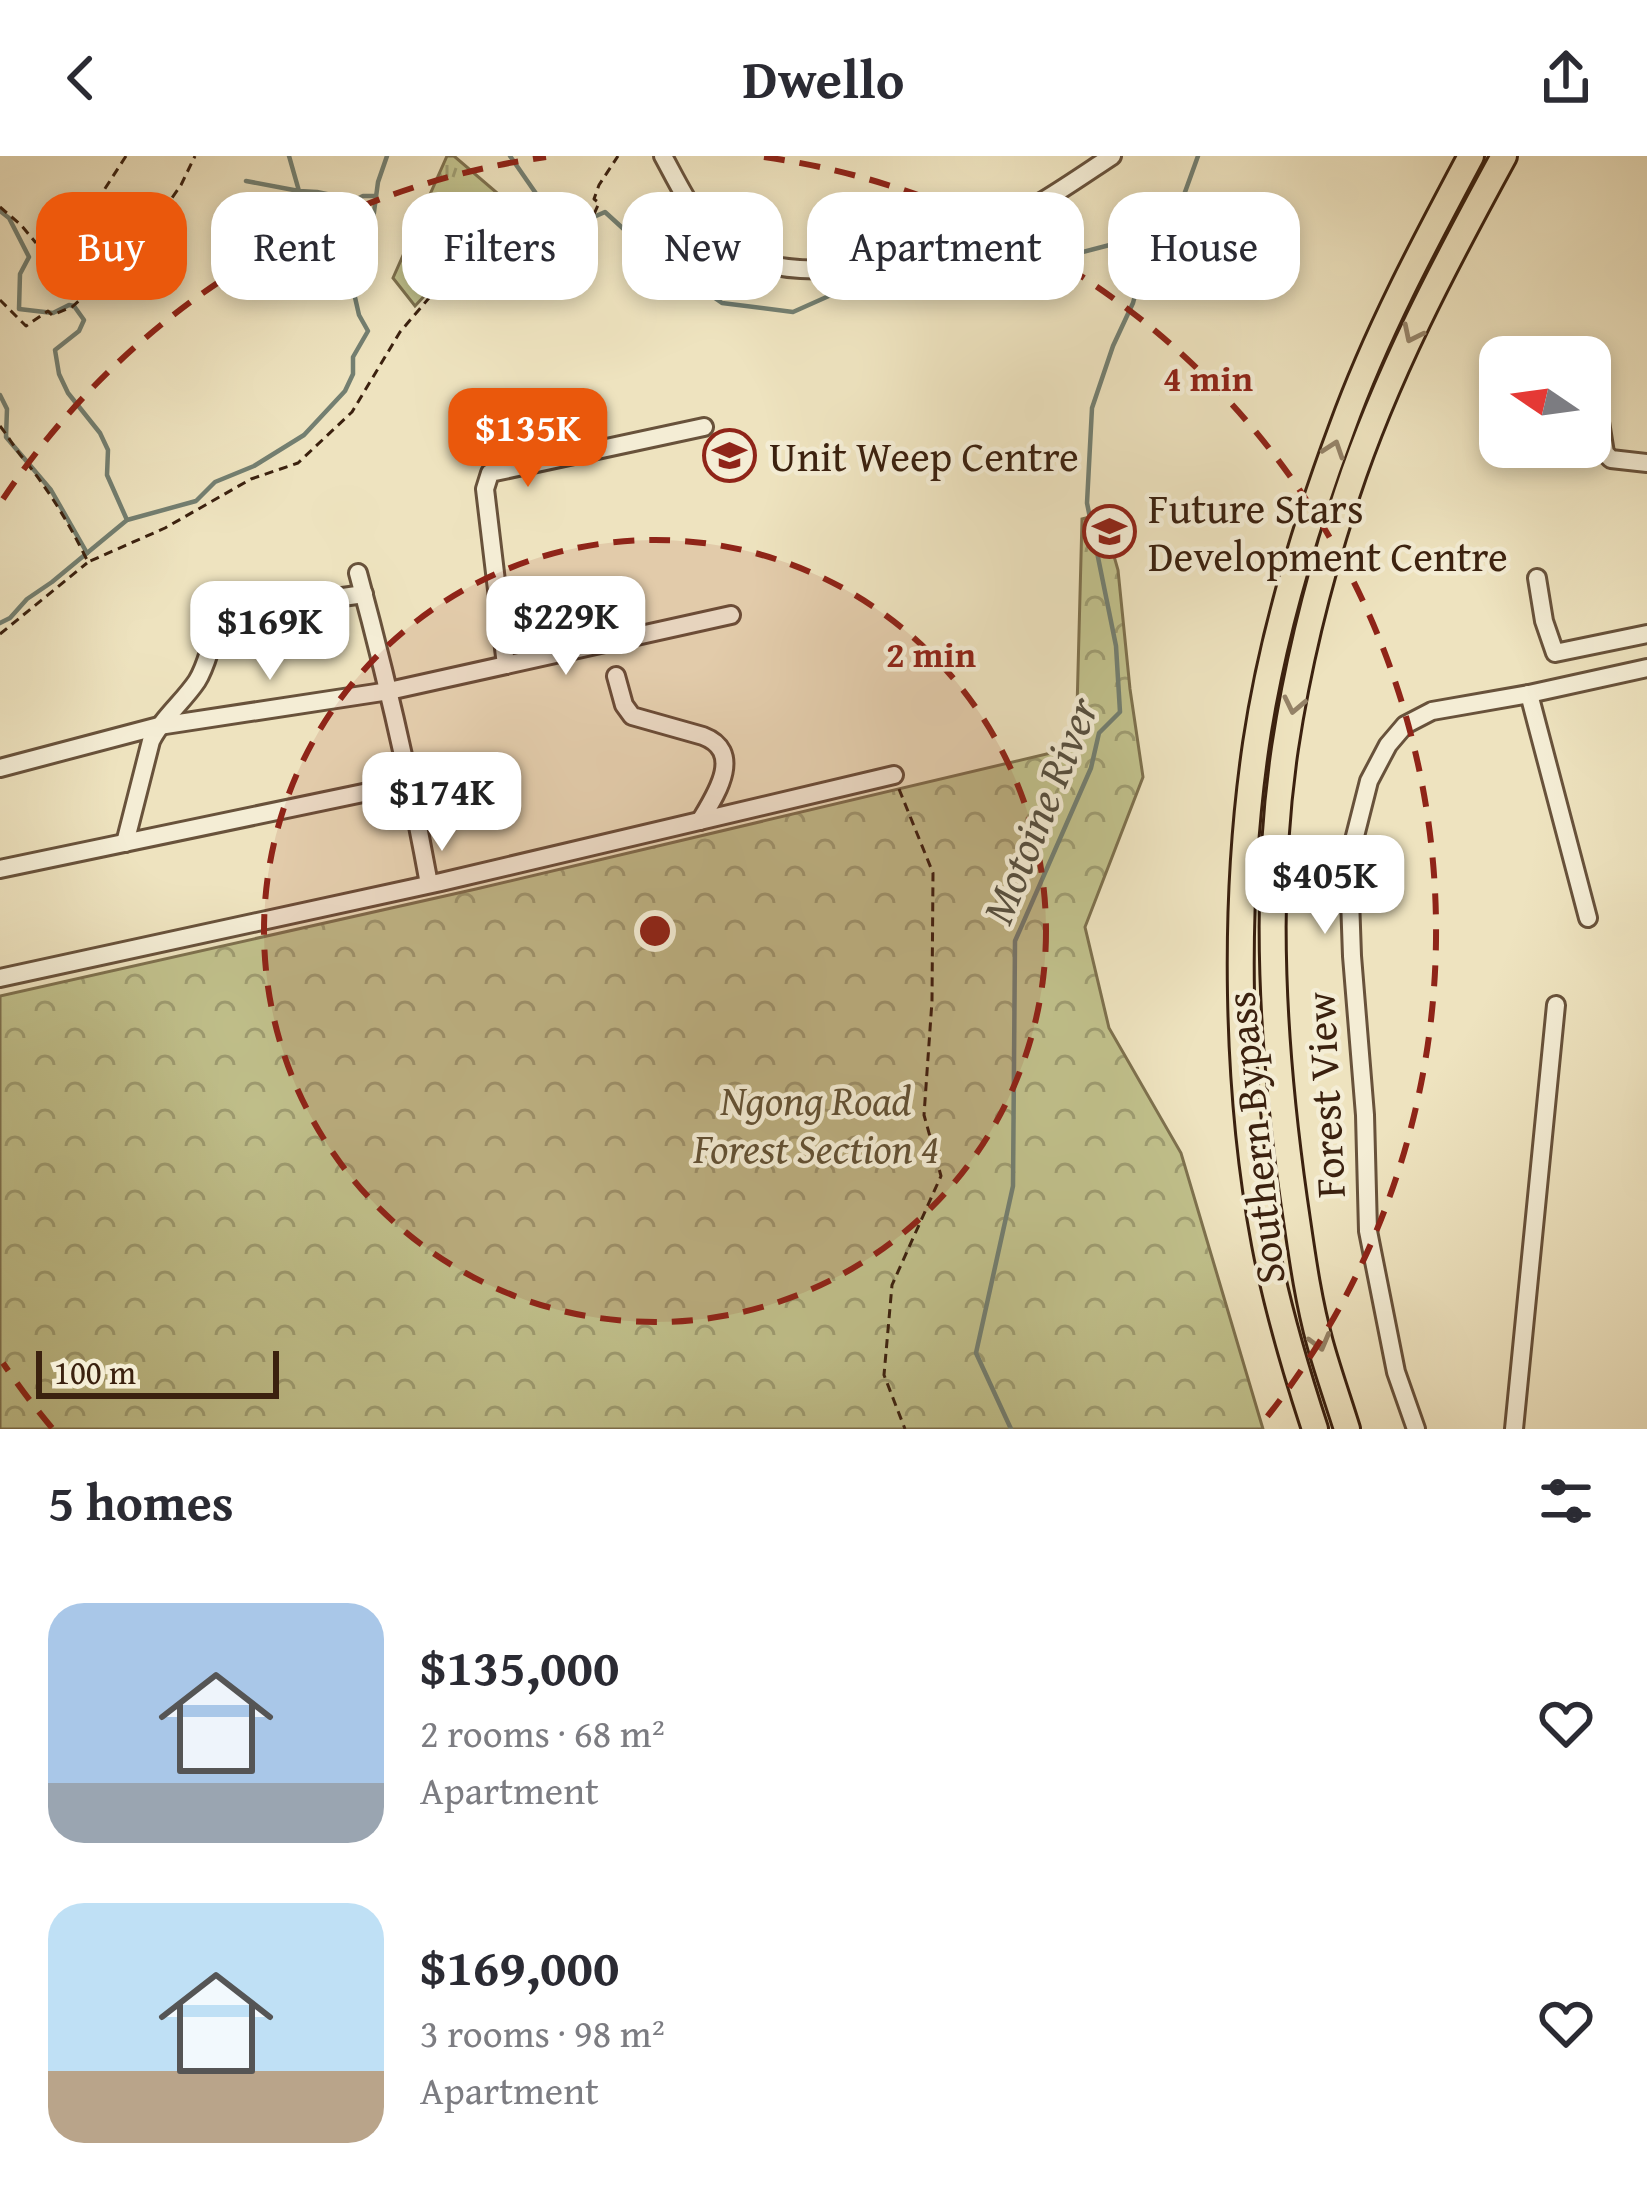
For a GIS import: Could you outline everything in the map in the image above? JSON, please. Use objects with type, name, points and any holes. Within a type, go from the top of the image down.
[{"type":"highway","name":"Southern Bypass","points":[[1315,1429],[1271,1269],[1250,1130],[1242,894],[1250,792],[1273,657],[1322,485],[1364,370],[1471,156]]},
{"type":"highway","name":"Southern Bypass","points":[[1347,1429],[1318,1340],[1280,1085],[1274,884],[1286,746],[1324,572],[1355,470],[1406,344],[1504,156]]},
{"type":"street","points":[[663,156],[701,221],[730,250],[772,266],[814,270],[916,253],[993,227],[1112,156]]},
{"type":"street","points":[[506,665],[484,489],[490,473],[704,427]]},
{"type":"street","points":[[1611,459],[1647,463]]},
{"type":"street","points":[[358,573],[411,783],[429,884]]},
{"type":"street","points":[[1537,578],[1555,653],[1647,634]]},
{"type":"street","points":[[125,843],[151,741],[195,684],[217,627],[230,613],[364,594]]},
{"type":"street","points":[[0,768],[159,726],[389,691],[731,615]]},
{"type":"street","name":"Forest View","points":[[1416,1429],[1396,1372],[1367,1231],[1365,1115],[1349,869],[1370,781],[1388,745],[1405,725],[1432,711],[1647,668]]},
{"type":"street","points":[[616,676],[624,705],[634,718],[712,739],[719,747],[723,777],[700,821]]},
{"type":"street","points":[[1529,694],[1588,918]]},
{"type":"street","points":[[0,979],[894,775]]},
{"type":"street","points":[[0,869],[411,783]]},
{"type":"street","points":[[1514,1429],[1556,1005]]},
{"type":"path","points":[[104,192],[126,156]]},
{"type":"path","points":[[176,192],[195,156]]},
{"type":"path","points":[[0,634],[88,562],[165,528],[251,478],[298,463],[352,412],[400,332],[452,271],[480,282],[508,275],[587,230],[599,203],[594,199],[597,187],[618,156]]},
{"type":"path","points":[[0,207],[36,244]]},
{"type":"path","points":[[0,300],[26,326],[48,311],[52,315],[79,300]]},
{"type":"path","points":[[0,426],[49,490],[88,562]]},
{"type":"path","points":[[894,775],[933,873],[932,1001],[924,1115],[941,1176],[892,1285],[884,1376],[905,1429]]},
{"type":"green space","points":[[447,156],[454,156],[496,192],[431,192]]},
{"type":"green space","points":[[402,258],[402,289],[393,278]]},
{"type":"green space","name":"Ngong Road Forest Section 4","points":[[1102,514],[1118,570],[1143,777],[1085,927],[1109,1028],[1181,1153],[1263,1429],[0,1429],[0,996],[1076,747],[1082,519]]},
{"type":"waterway","points":[[289,156],[299,191],[317,192]]},
{"type":"waterway","points":[[0,623],[127,520],[196,501],[215,482],[254,466],[304,435],[345,391],[353,374],[353,357],[368,331],[359,315],[355,282],[367,262],[378,182],[387,156]]},
{"type":"waterway","points":[[510,156],[562,231],[605,212],[651,254],[722,303],[793,312],[840,291],[884,284],[889,291],[912,290],[983,278],[1108,245]]},
{"type":"waterway","name":"Motoine River","points":[[1011,1429],[976,1353],[1013,1186],[1015,941],[1091,768],[1099,733],[1120,712],[1116,646],[1087,503],[1092,408],[1141,273],[1167,242],[1198,156]]},
{"type":"waterway","points":[[246,181],[299,191]]},
{"type":"waterway","points":[[0,211],[9,218],[29,257],[20,274],[19,309],[53,313],[69,305],[84,320],[79,331],[55,350],[59,374],[108,450],[107,475],[127,520]]},
{"type":"waterway","points":[[0,395],[7,409],[6,437],[51,490],[87,553]]},
{"type":"place","name":"Unit Weep Centre","points":[[730,455]]},
{"type":"place","name":"Future Stars Development Centre","points":[[1109,531]]}]
